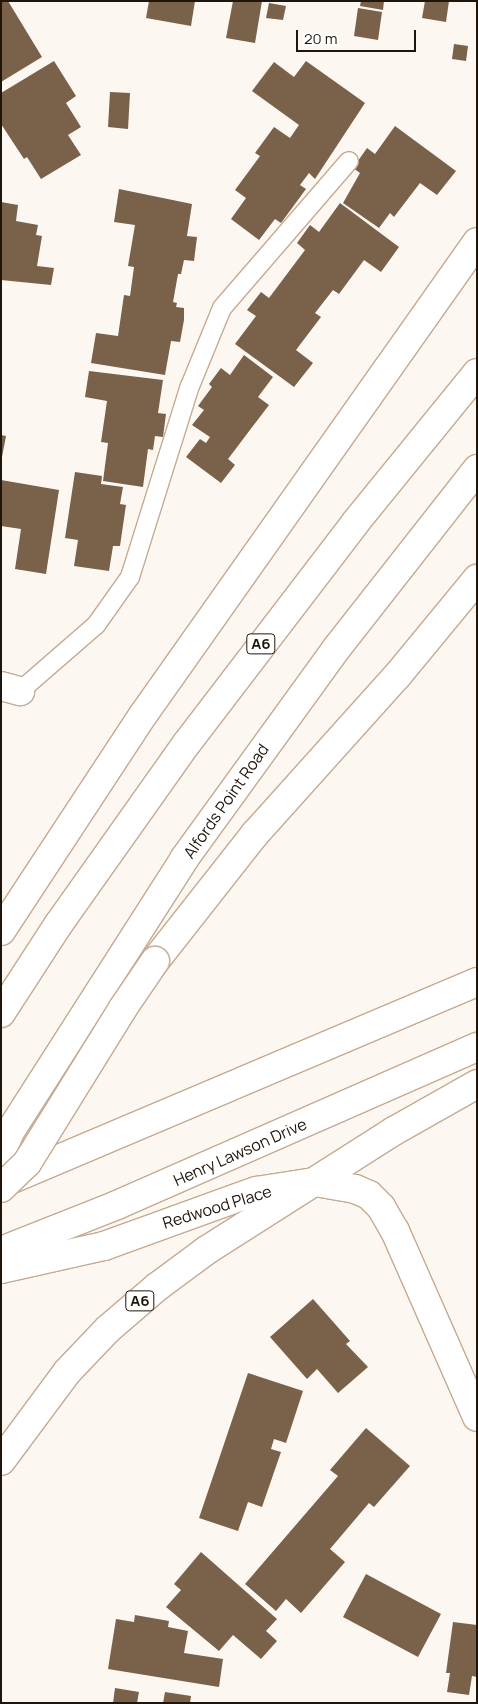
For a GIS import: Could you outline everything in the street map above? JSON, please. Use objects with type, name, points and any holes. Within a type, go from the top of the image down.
[{"type":"main road","points":[[1,931],[143,715],[477,242]]},
{"type":"main road","name":"A6","points":[[1,1013],[58,925],[205,720],[355,523],[477,373]]},
{"type":"main road","name":"Alfords Point Road","points":[[1,1152],[11,1130],[126,946],[190,852],[313,680],[477,469]]},
{"type":"main road","points":[[1,1188],[27,1163],[123,1008],[155,961],[254,834],[397,676],[477,579]]},
{"type":"main road","points":[[1,1183],[477,982]]},
{"type":"main road","name":"Henry Lawson Drive","points":[[1,1251],[126,1201],[477,1047]]},
{"type":"main road","name":"A6","points":[[1,1461],[67,1372],[108,1329],[157,1287],[207,1250],[394,1131],[477,1084]]},
{"type":"main road","name":"Redwood Place","points":[[1,1269],[104,1246],[256,1191],[316,1182],[355,1189],[369,1195],[381,1206],[477,1417]]},
{"type":"lane","points":[[10,689],[96,625],[130,577],[190,386],[222,308],[349,161]]},
{"type":"building","points":[[1,1],[8,1],[42,57],[1,82]]},
{"type":"building","points":[[149,1],[195,1],[191,26],[146,18]]},
{"type":"building","points":[[233,1],[262,1],[255,43],[226,38]]},
{"type":"building","points":[[361,1],[384,1],[383,10],[360,6]]},
{"type":"building","points":[[425,1],[449,1],[446,22],[422,18]]},
{"type":"building","points":[[269,3],[286,6],[283,20],[266,18]]},
{"type":"building","points":[[358,8],[382,12],[378,40],[354,36]]},
{"type":"building","points":[[454,44],[468,46],[466,61],[452,59]]},
{"type":"building","points":[[54,61],[76,96],[66,103],[81,127],[68,135],[81,155],[41,179],[27,157],[24,159],[1,124],[1,93]]},
{"type":"building","points":[[306,61],[365,103],[315,179],[309,173],[300,185],[306,189],[281,223],[275,219],[259,240],[231,219],[246,198],[235,190],[260,156],[255,153],[274,127],[290,138],[299,125],[252,91],[274,62],[294,77]]},
{"type":"building","points":[[110,92],[130,93],[128,129],[108,127]]},
{"type":"building","points":[[395,126],[456,171],[437,195],[420,183],[394,217],[390,213],[379,228],[343,203],[360,173],[353,168],[367,148],[375,154]]},
{"type":"building","points":[[119,189],[192,204],[187,236],[197,237],[194,261],[184,260],[181,274],[178,274],[173,302],[177,303],[176,307],[184,308],[184,320],[180,342],[171,341],[165,375],[91,363],[96,333],[118,336],[124,295],[130,296],[134,267],[128,266],[135,225],[114,222]]},
{"type":"building","points":[[1,202],[18,205],[16,221],[38,225],[36,235],[42,236],[37,266],[54,268],[51,285],[1,280]]},
{"type":"building","points":[[340,203],[399,247],[381,272],[364,260],[339,294],[333,290],[315,313],[321,317],[296,350],[313,363],[294,387],[235,344],[256,316],[247,310],[261,292],[269,298],[305,250],[297,243],[310,225],[319,232]]},
{"type":"building","points":[[244,355],[273,377],[258,397],[269,405],[228,459],[235,465],[221,483],[186,457],[200,439],[206,443],[210,437],[192,425],[204,410],[198,406],[212,387],[209,384],[221,368],[230,375]]},
{"type":"building","points":[[89,371],[163,380],[158,413],[166,414],[163,437],[155,436],[153,450],[148,449],[143,487],[103,481],[108,443],[101,442],[107,401],[85,397]]},
{"type":"building","points":[[1,435],[6,436],[2,457],[1,457]]},
{"type":"building","points":[[75,472],[102,476],[101,484],[123,487],[120,504],[126,505],[120,546],[113,546],[109,571],[74,566],[78,540],[65,538]]},
{"type":"building","points":[[1,480],[59,490],[46,574],[15,569],[21,529],[1,526]]},
{"type":"building","points":[[313,1299],[350,1341],[346,1344],[368,1367],[338,1393],[317,1369],[307,1379],[270,1337]]},
{"type":"building","points":[[248,1373],[303,1391],[286,1443],[274,1439],[271,1449],[281,1452],[262,1507],[248,1502],[238,1531],[199,1518]]},
{"type":"building","points":[[366,1428],[410,1466],[374,1507],[369,1503],[330,1549],[345,1562],[301,1613],[286,1599],[276,1611],[245,1584],[338,1476],[330,1470]]},
{"type":"building","points":[[201,1552],[277,1619],[266,1631],[277,1641],[261,1659],[233,1635],[219,1651],[166,1607],[181,1590],[174,1584]]},
{"type":"building","points":[[366,1574],[441,1614],[418,1657],[343,1617]]},
{"type":"building","points":[[135,1615],[169,1621],[168,1627],[188,1631],[184,1653],[223,1659],[219,1687],[108,1669],[116,1619],[134,1622]]},
{"type":"building","points":[[453,1622],[477,1625],[477,1677],[472,1676],[469,1695],[447,1692],[450,1673],[446,1673]]},
{"type":"building","points":[[115,1688],[139,1692],[137,1703],[113,1703]]},
{"type":"building","points":[[165,1692],[191,1696],[190,1703],[163,1703]]}]
